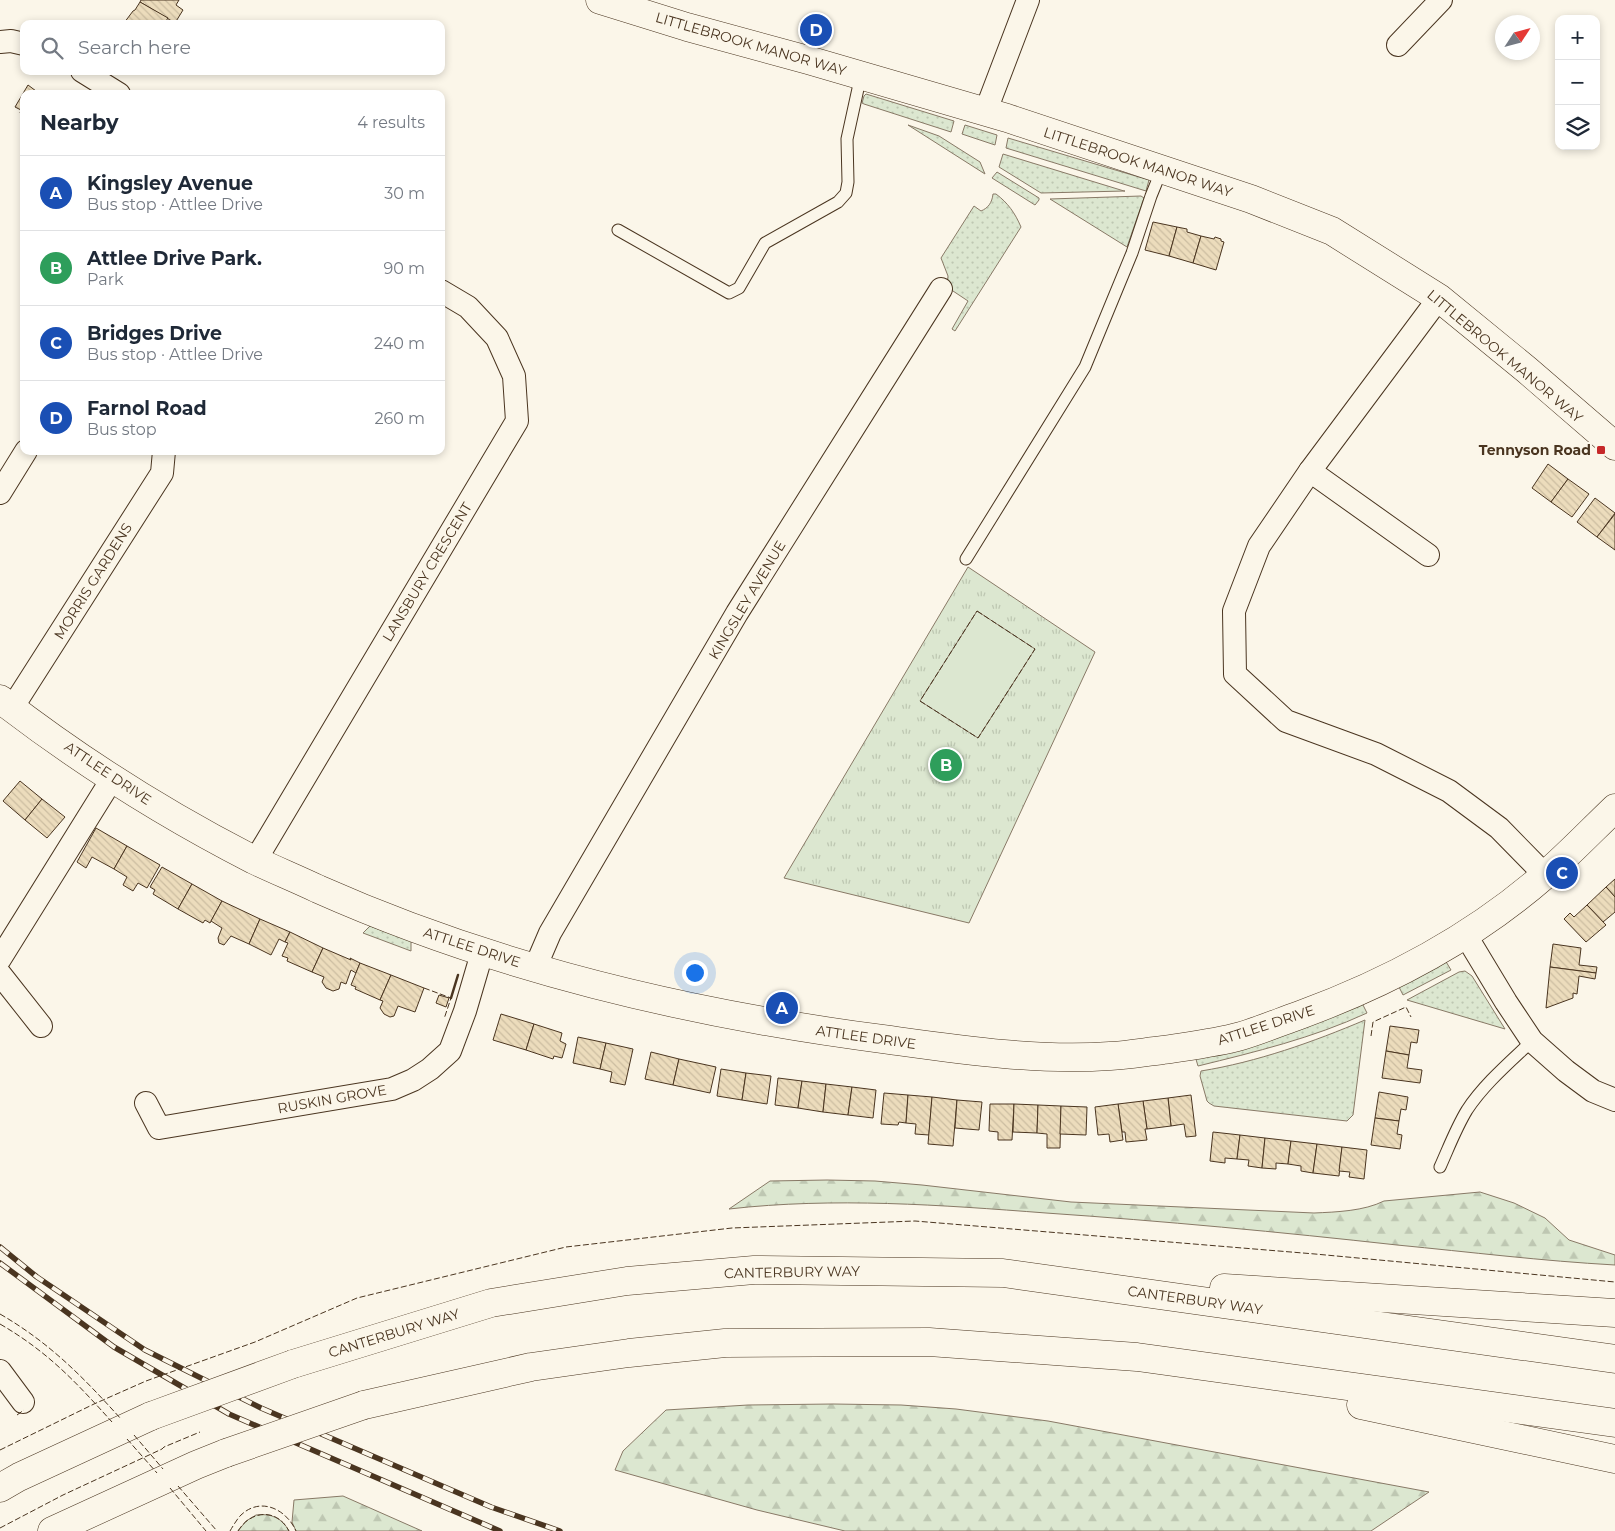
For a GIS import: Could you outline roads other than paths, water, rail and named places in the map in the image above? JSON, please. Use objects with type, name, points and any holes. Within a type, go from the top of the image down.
[{"type":"main road","name":"LITTLEBROOK MANOR WAY","points":[[608,1],[687,27],[985,113],[1162,169],[1251,199],[1332,231],[1439,298],[1527,370],[1615,446]]},
{"type":"main road","name":"ATTLEE DRIVE","points":[[6,703],[135,794],[255,860],[370,912],[482,953],[637,996],[779,1024],[957,1049],[1048,1056],[1111,1056],[1220,1041],[1262,1029],[1367,987],[1415,963],[1465,934],[1521,894],[1545,875],[1615,808]]},
{"type":"main road","name":"CANTERBURY WAY","points":[[0,1488],[19,1477],[151,1416],[293,1364],[491,1303],[627,1281],[754,1270],[1003,1273],[1615,1359]]},
{"type":"main road","points":[[1003,1273],[1615,1313]]},
{"type":"main road","points":[[52,1531],[196,1465],[364,1405],[531,1366],[725,1343],[929,1342],[1137,1357],[1615,1423]]},
{"type":"main road","points":[[1137,1357],[1615,1459]]},
{"type":"street","points":[[985,113],[1028,0]]},
{"type":"street","points":[[1398,46],[1441,0]]},
{"type":"street","points":[[0,42],[11,41],[20,43]]},
{"type":"street","points":[[88,75],[113,90]]},
{"type":"street","name":"KINGSLEY AVENUE","points":[[535,968],[550,933],[737,613],[941,289]]},
{"type":"street","name":"LANSBURY CRESCENT","points":[[255,860],[517,421],[514,376],[497,338],[468,307],[445,293]]},
{"type":"street","points":[[1439,298],[1310,472],[1259,546],[1234,611],[1235,674],[1286,721],[1376,754],[1449,791],[1499,828],[1545,875]]},
{"type":"street","points":[[0,493],[24,455]]},
{"type":"street","name":"MORRIS GARDENS","points":[[6,703],[162,473],[164,455]]},
{"type":"street","points":[[1310,472],[1428,555]]},
{"type":"street","points":[[0,958],[112,779]]},
{"type":"street","points":[[1465,934],[1532,1041],[1566,1071],[1593,1091],[1615,1100]]},
{"type":"street","name":"RUSKIN GROVE","points":[[146,1103],[159,1128],[392,1089],[413,1080],[430,1070],[450,1051],[465,1011],[482,953]]},
{"type":"street","points":[[0,974],[41,1026]]},
{"type":"street","points":[[0,1371],[23,1402]]},
{"type":"lane","points":[[618,230],[729,292],[739,288],[765,243],[838,202],[846,193],[848,182],[847,139],[861,76]]},
{"type":"lane","points":[[966,559],[1085,367],[1132,254],[1162,169]]},
{"type":"lane","points":[[1440,1167],[1468,1108],[1488,1084],[1532,1041]]},
{"type":"railway","points":[[0,1247],[37,1277],[145,1350],[261,1408],[491,1507],[560,1531]]},
{"type":"railway","points":[[0,1263],[114,1347],[229,1414],[500,1531]]},
{"type":"place","name":"Farnol Road","points":[[816,30]]},
{"type":"place","name":"Tennyson Road","points":[[1601,450]]},
{"type":"place","name":"Attlee Drive Park.","points":[[946,765]]},
{"type":"place","name":"Bridges Drive","points":[[1562,873]]},
{"type":"place","name":"Kingsley Avenue","points":[[782,1008]]}]
